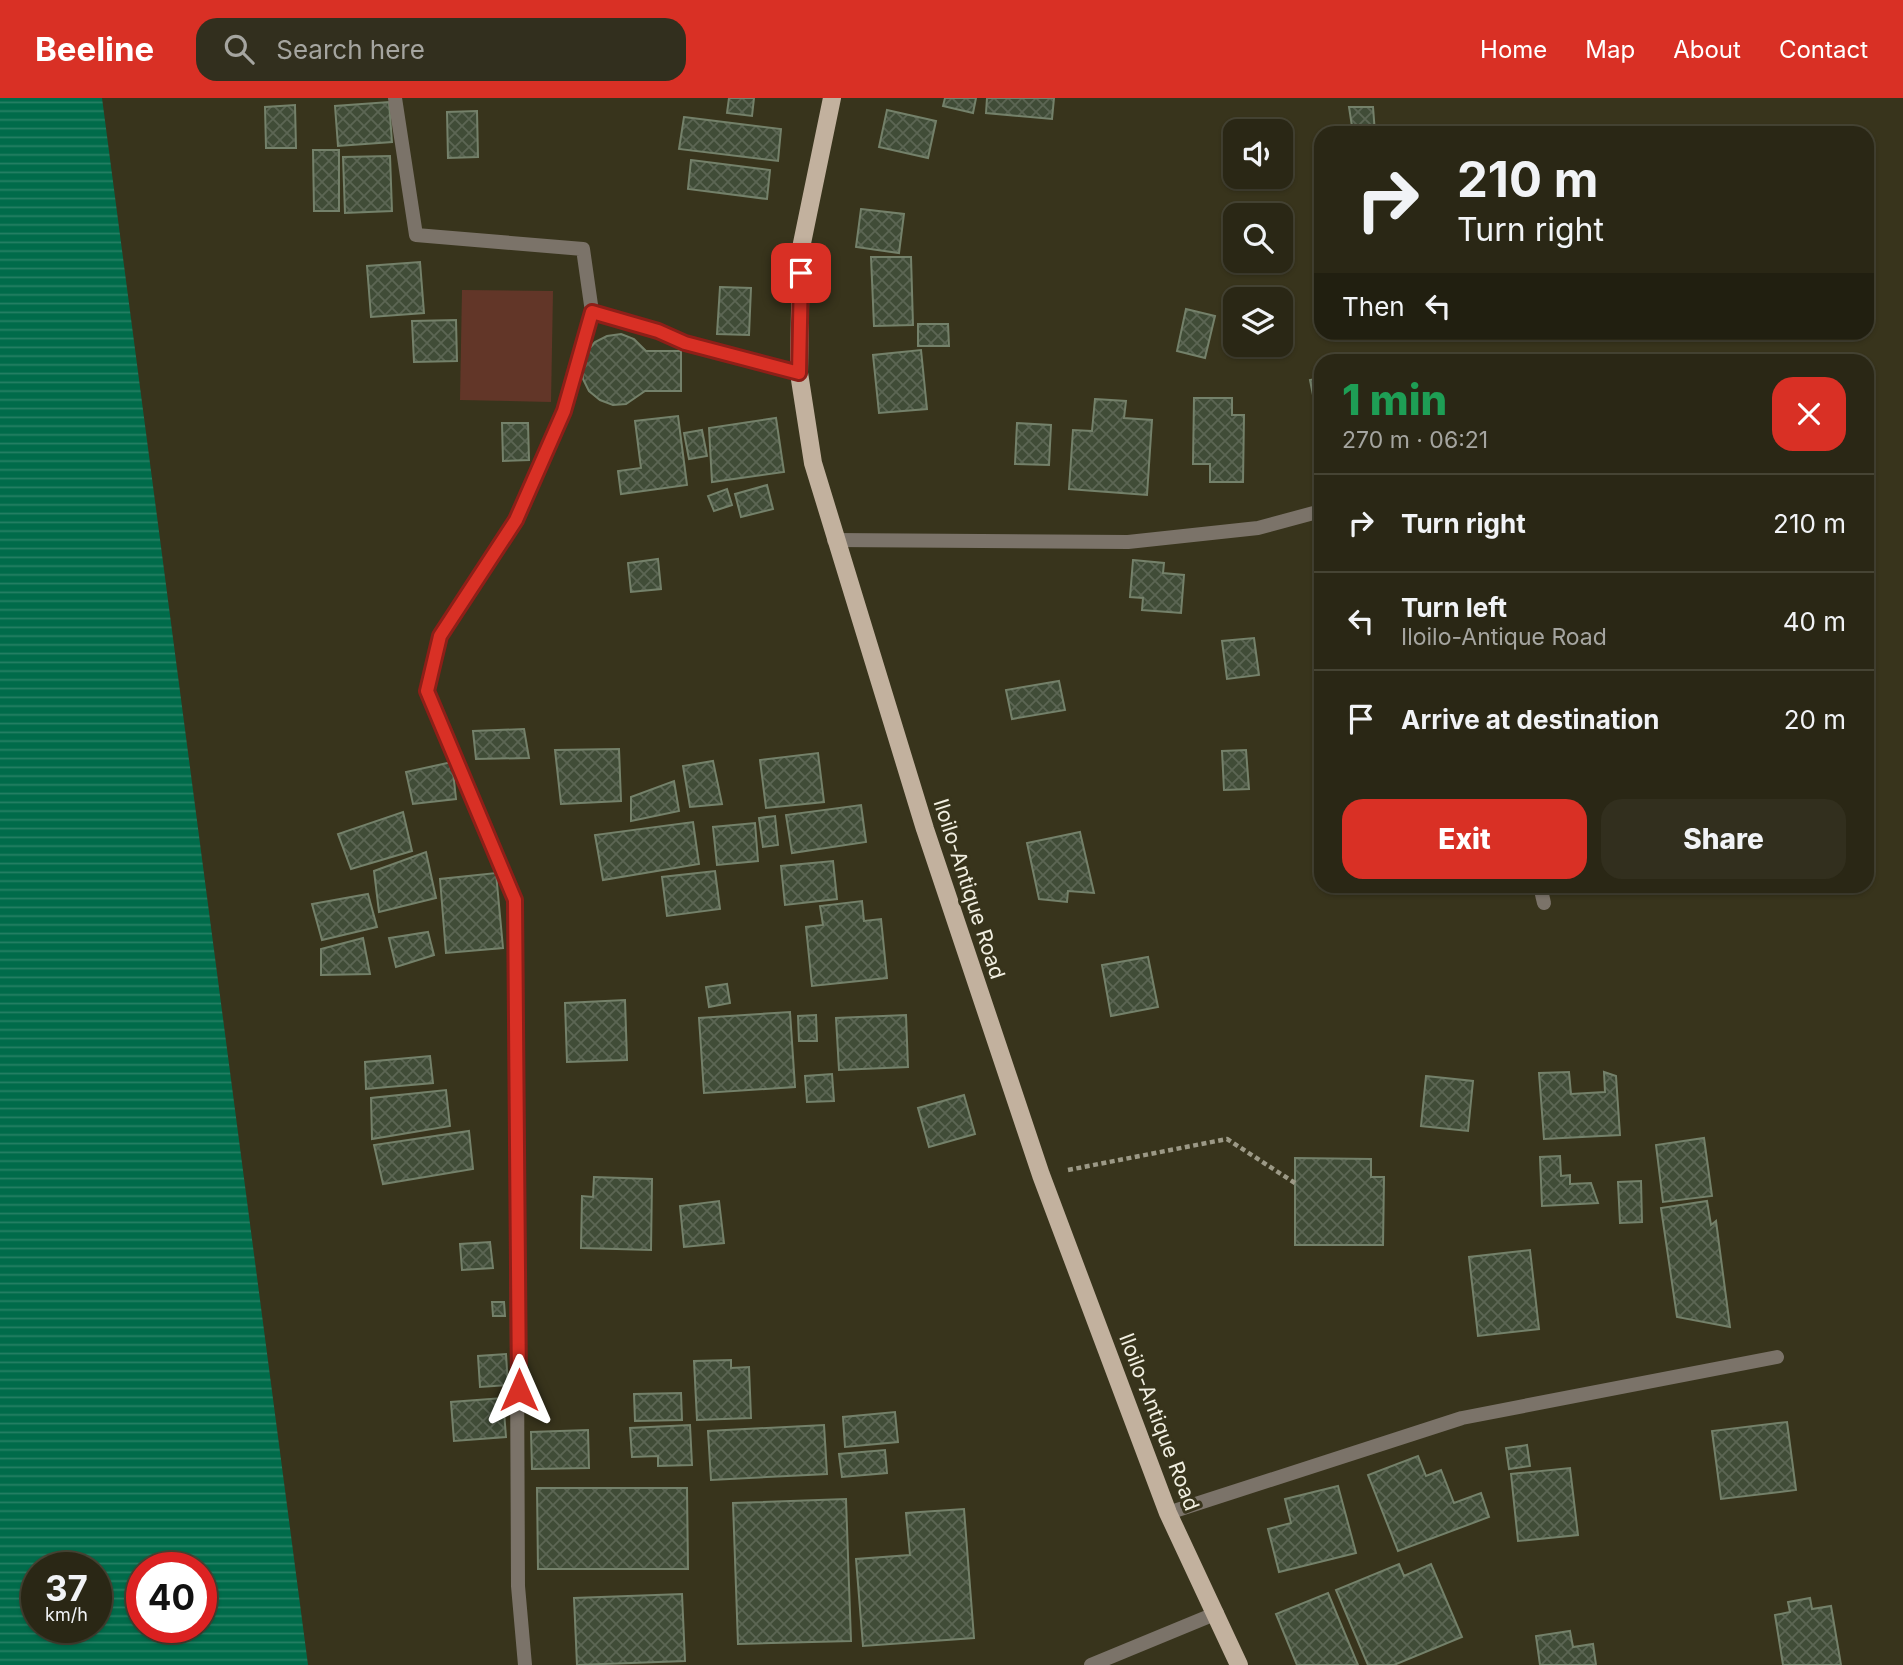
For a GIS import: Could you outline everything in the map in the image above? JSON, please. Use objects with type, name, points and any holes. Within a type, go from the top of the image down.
[{"type":"main road","name":"Iloilo-Antique Road","points":[[832,98],[801,248],[799,373],[813,463],[834,540],[925,829],[1041,1175],[1168,1513],[1239,1665]]},
{"type":"street","points":[[395,98],[416,235],[583,249],[592,312],[564,411],[516,520],[440,636],[427,691],[515,900],[518,1573],[525,1665]]},
{"type":"street","points":[[592,312],[658,331],[685,343],[799,373]]},
{"type":"street","points":[[834,540],[1128,542],[1258,528],[1314,513]]},
{"type":"street","points":[[1542,893],[1544,903]]},
{"type":"street","points":[[1168,1513],[1462,1418],[1777,1357]]},
{"type":"street","points":[[1091,1665],[1217,1613]]},
{"type":"path","points":[[1041,1175],[1227,1139],[1295,1183]]},
{"type":"shaded area","points":[[0,98],[102,98],[308,1665],[0,1665]]},
{"type":"shaded area","points":[[462,290],[553,291],[551,402],[460,400]]},
{"type":"building","points":[[729,98],[754,98],[752,116],[727,113]]},
{"type":"building","points":[[945,98],[976,98],[973,113],[943,106]]},
{"type":"building","points":[[987,98],[1054,98],[1052,119],[986,113]]},
{"type":"building","points":[[389,102],[392,142],[338,146],[335,106]]},
{"type":"building","points":[[295,105],[296,148],[266,148],[265,107]]},
{"type":"building","points":[[1349,107],[1373,107],[1374,126],[1352,126]]},
{"type":"building","points":[[887,110],[936,121],[928,158],[879,147]]},
{"type":"building","points":[[477,111],[478,157],[448,158],[447,112]]},
{"type":"building","points":[[684,117],[781,129],[778,161],[679,149]]},
{"type":"building","points":[[313,150],[339,150],[339,211],[314,211]]},
{"type":"building","points":[[390,156],[392,211],[345,213],[343,157]]},
{"type":"building","points":[[691,160],[770,170],[767,199],[688,189]]},
{"type":"building","points":[[861,209],[904,214],[899,253],[856,247]]},
{"type":"building","points":[[871,257],[911,257],[913,325],[874,326]]},
{"type":"building","points":[[420,262],[424,313],[371,317],[367,266]]},
{"type":"building","points":[[720,287],[751,288],[749,335],[717,334]]},
{"type":"building","points":[[1186,309],[1215,316],[1205,358],[1177,351]]},
{"type":"building","points":[[456,320],[457,361],[414,362],[412,321]]},
{"type":"building","points":[[918,324],[948,324],[949,346],[918,346]]},
{"type":"building","points":[[621,334],[634,339],[646,351],[681,351],[681,391],[645,391],[626,404],[613,405],[600,400],[589,391],[583,379],[582,365],[586,352],[595,342],[607,336]]},
{"type":"building","points":[[921,350],[927,409],[879,413],[873,355]]},
{"type":"building","points":[[1314,379],[1314,400],[1310,380]]},
{"type":"building","points":[[1194,398],[1232,398],[1232,415],[1244,415],[1243,482],[1210,482],[1210,464],[1193,464]]},
{"type":"building","points":[[1095,399],[1126,401],[1124,418],[1152,420],[1147,495],[1069,489],[1073,430],[1092,431]]},
{"type":"building","points":[[678,416],[687,485],[621,494],[618,471],[641,468],[635,421]]},
{"type":"building","points":[[776,418],[784,472],[712,482],[709,428]]},
{"type":"building","points":[[502,423],[528,423],[529,460],[503,461]]},
{"type":"building","points":[[1017,423],[1051,425],[1049,465],[1015,464]]},
{"type":"building","points":[[702,430],[707,456],[689,459],[684,433]]},
{"type":"building","points":[[767,485],[773,509],[741,517],[735,494]]},
{"type":"building","points":[[727,489],[732,505],[714,511],[708,496]]},
{"type":"building","points":[[658,559],[661,589],[631,592],[628,563]]},
{"type":"building","points":[[1133,560],[1164,563],[1163,573],[1184,575],[1181,613],[1142,610],[1143,598],[1130,597]]},
{"type":"building","points":[[1254,638],[1259,675],[1227,679],[1222,641]]},
{"type":"building","points":[[1059,681],[1065,710],[1012,719],[1006,690]]},
{"type":"building","points":[[524,729],[529,758],[476,759],[473,731]]},
{"type":"building","points":[[619,749],[621,801],[561,804],[555,750]]},
{"type":"building","points":[[1246,750],[1249,789],[1224,790],[1222,751]]},
{"type":"building","points":[[818,753],[824,802],[766,808],[760,760]]},
{"type":"building","points":[[713,761],[722,804],[690,807],[683,766]]},
{"type":"building","points":[[452,762],[456,799],[413,804],[406,772]]},
{"type":"building","points":[[674,781],[679,811],[631,821],[631,797]]},
{"type":"building","points":[[861,805],[866,842],[792,853],[786,815]]},
{"type":"building","points":[[403,812],[412,851],[351,869],[338,834]]},
{"type":"building","points":[[775,816],[778,845],[763,847],[759,818]]},
{"type":"building","points":[[693,822],[699,864],[603,880],[595,835]]},
{"type":"building","points":[[755,823],[758,861],[717,865],[713,827]]},
{"type":"building","points":[[1080,832],[1094,893],[1068,891],[1067,902],[1039,899],[1027,843]]},
{"type":"building","points":[[426,852],[436,898],[379,912],[374,871]]},
{"type":"building","points":[[833,861],[837,899],[785,905],[781,866]]},
{"type":"building","points":[[715,871],[720,909],[667,916],[662,877]]},
{"type":"building","points":[[496,873],[503,948],[446,953],[440,879]]},
{"type":"building","points":[[368,894],[377,927],[322,940],[312,904]]},
{"type":"building","points":[[862,901],[864,921],[881,919],[887,978],[812,986],[806,927],[823,925],[820,906]]},
{"type":"building","points":[[428,932],[434,955],[396,967],[389,938]]},
{"type":"building","points":[[363,938],[370,974],[321,975],[321,949]]},
{"type":"building","points":[[1148,957],[1158,1007],[1111,1016],[1102,965]]},
{"type":"building","points":[[727,984],[730,1003],[709,1007],[706,987]]},
{"type":"building","points":[[625,1000],[627,1060],[567,1062],[565,1003]]},
{"type":"building","points":[[790,1012],[795,1087],[704,1093],[699,1018]]},
{"type":"building","points":[[816,1015],[817,1041],[799,1041],[798,1016]]},
{"type":"building","points":[[906,1015],[908,1067],[839,1070],[836,1018]]},
{"type":"building","points":[[430,1056],[433,1083],[366,1089],[365,1062]]},
{"type":"building","points":[[1569,1072],[1571,1094],[1605,1092],[1604,1072],[1616,1076],[1620,1135],[1544,1139],[1539,1073]]},
{"type":"building","points":[[832,1074],[834,1101],[807,1102],[805,1076]]},
{"type":"building","points":[[1426,1076],[1473,1081],[1468,1131],[1421,1126]]},
{"type":"building","points":[[446,1090],[450,1126],[372,1139],[371,1098]]},
{"type":"building","points":[[964,1095],[975,1134],[929,1147],[918,1108]]},
{"type":"building","points":[[469,1131],[473,1169],[383,1184],[374,1145]]},
{"type":"building","points":[[1704,1138],[1712,1196],[1663,1202],[1656,1145]]},
{"type":"building","points":[[1560,1156],[1561,1176],[1570,1175],[1570,1184],[1591,1183],[1598,1203],[1542,1206],[1540,1157]]},
{"type":"building","points":[[1295,1158],[1371,1159],[1371,1177],[1384,1177],[1383,1245],[1295,1245]]},
{"type":"building","points":[[594,1177],[652,1179],[651,1250],[581,1248],[582,1196],[593,1197]]},
{"type":"building","points":[[1641,1181],[1642,1222],[1620,1223],[1618,1182]]},
{"type":"building","points":[[719,1201],[724,1243],[684,1247],[680,1206]]},
{"type":"building","points":[[1707,1201],[1711,1225],[1716,1221],[1730,1327],[1677,1317],[1661,1208]]},
{"type":"building","points":[[490,1242],[493,1268],[462,1270],[460,1244]]},
{"type":"building","points":[[1530,1250],[1539,1329],[1478,1336],[1469,1257]]},
{"type":"building","points":[[492,1302],[504,1302],[505,1316],[493,1316]]},
{"type":"building","points":[[506,1354],[508,1385],[480,1387],[478,1356]]},
{"type":"building","points":[[731,1360],[731,1368],[749,1367],[751,1418],[697,1420],[694,1361]]},
{"type":"building","points":[[681,1393],[682,1420],[635,1421],[634,1394]]},
{"type":"building","points":[[503,1398],[506,1437],[454,1441],[451,1402]]},
{"type":"building","points":[[895,1412],[898,1442],[845,1447],[843,1417]]},
{"type":"building","points":[[1787,1422],[1796,1490],[1721,1499],[1712,1431]]},
{"type":"building","points":[[690,1425],[692,1465],[658,1466],[658,1456],[632,1457],[630,1428]]},
{"type":"building","points":[[824,1425],[827,1474],[711,1480],[708,1431]]},
{"type":"building","points":[[588,1430],[589,1468],[532,1469],[531,1432]]},
{"type":"building","points":[[1527,1445],[1530,1466],[1509,1469],[1506,1448]]},
{"type":"building","points":[[885,1450],[887,1473],[842,1477],[839,1454]]},
{"type":"building","points":[[1418,1456],[1426,1476],[1441,1470],[1454,1503],[1481,1493],[1489,1517],[1398,1551],[1368,1475]]},
{"type":"building","points":[[1570,1468],[1578,1535],[1518,1541],[1511,1474]]},
{"type":"building","points":[[1338,1486],[1356,1553],[1279,1572],[1268,1529],[1291,1523],[1285,1499]]},
{"type":"building","points":[[537,1488],[687,1488],[688,1569],[538,1569]]},
{"type":"building","points":[[846,1499],[851,1641],[738,1644],[733,1503]]},
{"type":"building","points":[[964,1509],[974,1638],[863,1646],[856,1559],[910,1555],[906,1513]]},
{"type":"building","points":[[1399,1564],[1404,1576],[1431,1564],[1462,1637],[1394,1665],[1368,1665],[1336,1590]]},
{"type":"building","points":[[1328,1593],[1358,1665],[1297,1665],[1276,1614]]},
{"type":"building","points":[[682,1594],[685,1661],[577,1665],[574,1598]]},
{"type":"building","points":[[1810,1598],[1812,1609],[1831,1606],[1841,1665],[1783,1665],[1775,1615],[1790,1612],[1788,1602]]},
{"type":"building","points":[[1570,1631],[1573,1647],[1593,1644],[1596,1665],[1540,1665],[1536,1636]]},
{"type":"route","points":[[519,1390],[515,900],[427,691],[440,636],[516,520],[564,411],[592,312],[658,331],[685,343],[799,373],[801,273]]}]
